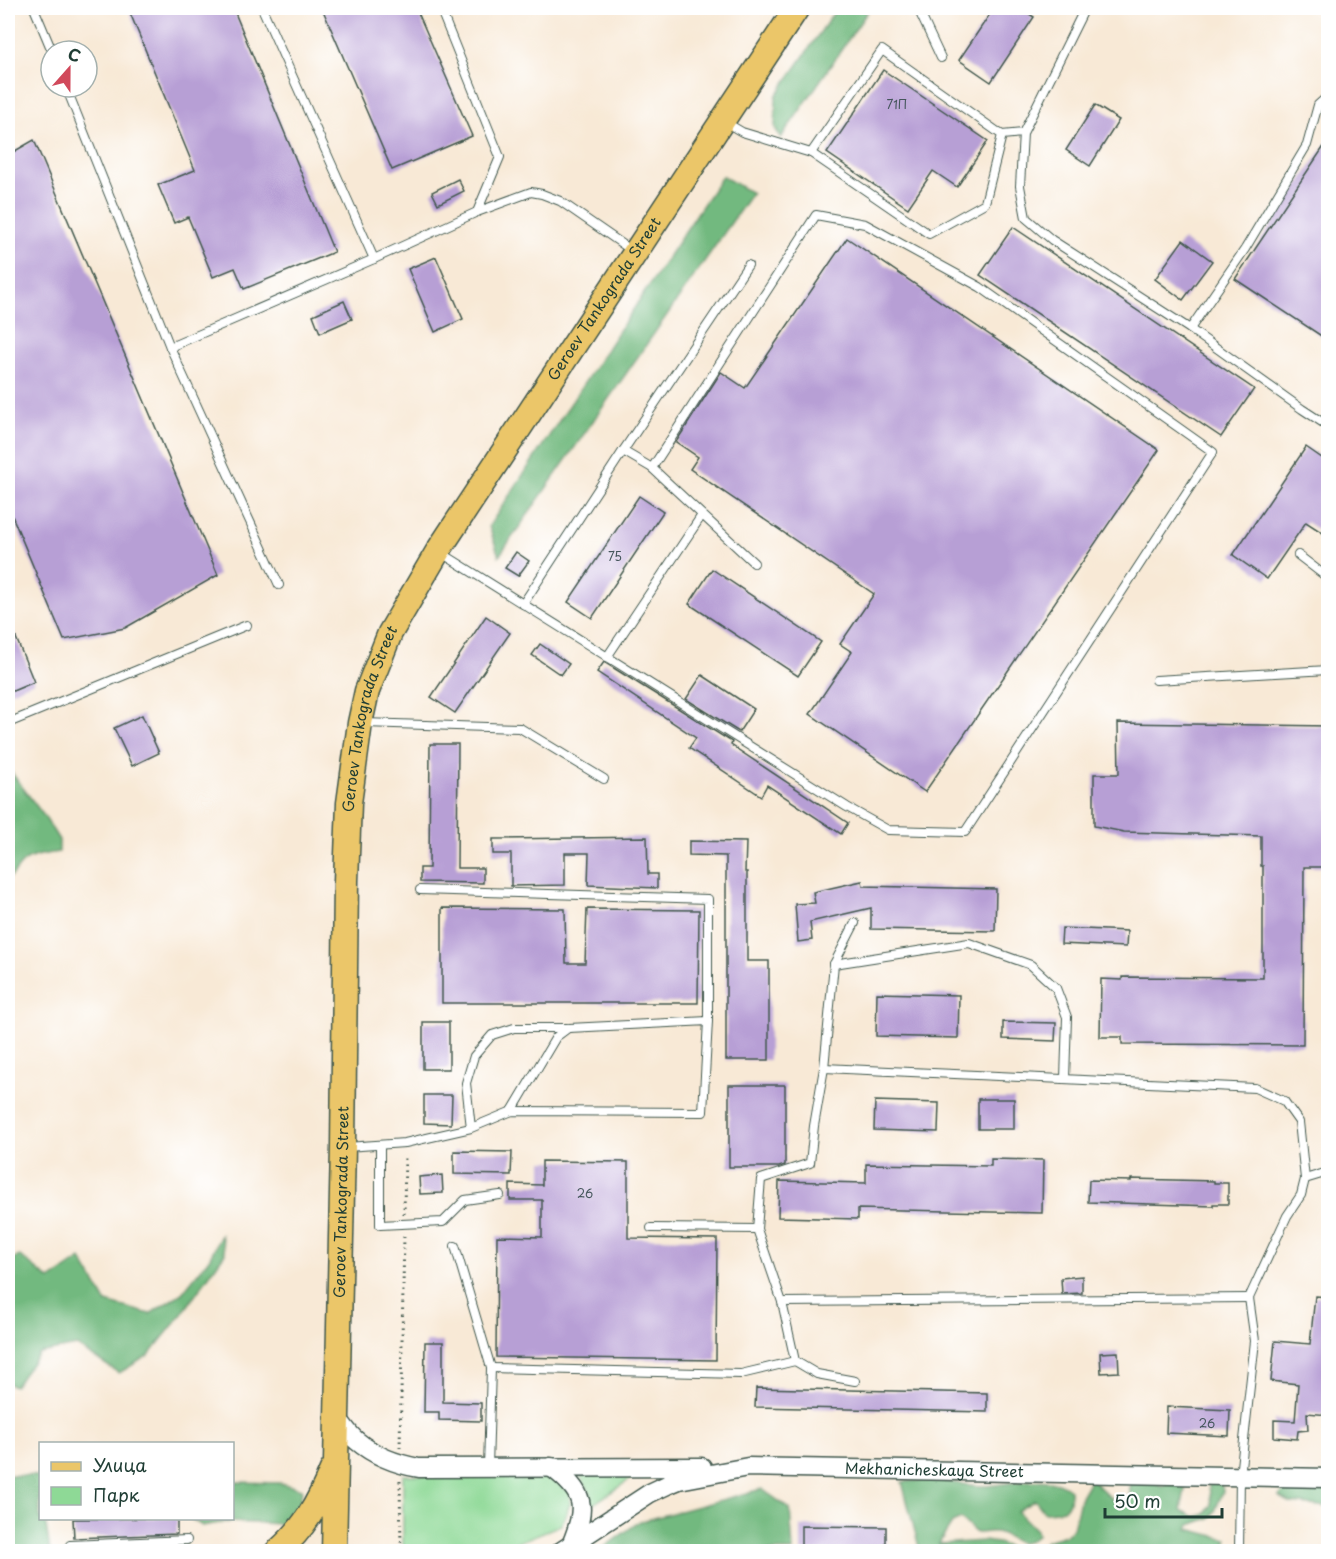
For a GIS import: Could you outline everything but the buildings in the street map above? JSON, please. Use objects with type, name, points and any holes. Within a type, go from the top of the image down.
[{"type":"main road","name":"Geroev Tankograda Street","points":[[334,1551],[346,881],[349,803],[360,723],[367,691],[390,633],[438,551],[797,8]]},
{"type":"main road","points":[[277,1551],[291,1540],[307,1521],[321,1497],[337,1457]]},
{"type":"street","points":[[338,1419],[356,1440],[378,1455],[400,1465],[419,1468],[748,1467]]},
{"type":"street","points":[[551,1467],[568,1480],[579,1497],[581,1513],[578,1526],[565,1548]]},
{"type":"street","name":"Mekhanicheskaya Street","points":[[565,1548],[650,1493],[667,1485],[680,1480],[748,1467],[1329,1478]]},
{"type":"lane","points":[[34,8],[46,39]]},
{"type":"lane","points":[[262,8],[374,259]]},
{"type":"lane","points":[[440,8],[500,157],[477,212]]},
{"type":"lane","points":[[924,8],[920,13],[941,58]]},
{"type":"lane","points":[[1085,8],[1023,132],[1020,186],[1026,218],[1052,240],[1190,329],[1329,426]]},
{"type":"lane","points":[[811,153],[882,50],[1002,135],[1023,132]]},
{"type":"lane","points":[[1190,329],[1245,249],[1307,145],[1318,105],[1329,96]]},
{"type":"lane","points":[[71,99],[170,347],[279,585]]},
{"type":"lane","points":[[722,121],[742,132],[811,153],[929,234],[985,203],[1002,135]]},
{"type":"lane","points":[[170,347],[477,212],[531,192],[560,201],[635,253]]},
{"type":"lane","points":[[438,551],[847,807],[888,830],[965,832],[1213,452],[980,287],[865,224],[816,215],[652,468]]},
{"type":"lane","points":[[523,604],[748,265]]},
{"type":"lane","points":[[623,451],[652,468],[754,563]]},
{"type":"lane","points":[[608,657],[702,515]]},
{"type":"lane","points":[[1298,555],[1329,578]]},
{"type":"lane","points":[[8,723],[247,625]]},
{"type":"lane","points":[[1156,681],[1329,670]]},
{"type":"lane","points":[[360,723],[520,728],[604,779]]},
{"type":"lane","points":[[343,1147],[405,1143],[471,1128],[512,1110],[703,1112],[708,1021],[708,898],[420,890]]},
{"type":"lane","points":[[795,1361],[782,1302],[757,1229],[761,1179],[810,1163],[824,1068],[834,964],[855,923]]},
{"type":"lane","points":[[834,964],[969,943],[1032,964],[1056,988],[1067,1017],[1065,1079]]},
{"type":"lane","points":[[471,1128],[466,1083],[474,1056],[492,1035],[514,1028],[569,1028],[708,1021]]},
{"type":"lane","points":[[512,1110],[556,1037],[569,1028]]},
{"type":"lane","points":[[824,1068],[1254,1088],[1284,1101],[1299,1122],[1305,1179],[1301,1195],[1287,1216],[1249,1298],[1255,1341],[1240,1476],[1239,1551]]},
{"type":"lane","points":[[380,1145],[381,1225],[443,1222],[465,1200],[500,1195]]},
{"type":"lane","points":[[1305,1179],[1329,1172]]},
{"type":"lane","points":[[651,1228],[757,1229]]},
{"type":"lane","points":[[455,1246],[491,1368],[488,1468]]},
{"type":"lane","points":[[782,1302],[1249,1298]]},
{"type":"lane","points":[[491,1368],[741,1374],[795,1361],[817,1374],[855,1381]]},
{"type":"lane","points":[[71,1551],[70,1545],[187,1540]]},
{"type":"path","points":[[401,1551],[400,1465],[405,1143]]},
{"type":"green space","points":[[837,8],[870,8],[781,138],[775,128],[776,96]]},
{"type":"green space","points":[[722,176],[752,193],[499,556],[489,526]]},
{"type":"green space","points":[[8,768],[59,840],[59,852],[29,859],[8,879]]},
{"type":"green space","points":[[221,1235],[225,1253],[182,1314],[149,1355],[119,1373],[77,1346],[39,1353],[15,1386],[8,1384],[8,1260],[20,1256],[50,1280],[81,1259],[106,1302],[150,1314],[182,1293],[209,1259]]},
{"type":"green space","points":[[1136,1469],[1162,1487],[1179,1477],[1186,1484],[1181,1510],[1195,1517],[1205,1514],[1211,1505],[1209,1485],[1211,1480],[1216,1479],[1223,1491],[1215,1511],[1209,1518],[1190,1525],[1188,1529],[1227,1539],[1227,1551],[1037,1552],[1046,1541],[1066,1535],[1073,1528],[1081,1496],[1091,1479],[1119,1506],[1130,1496],[1130,1476]]},
{"type":"green space","points":[[8,1475],[39,1476],[39,1520],[45,1520],[50,1551],[8,1551]]},
{"type":"green space","points":[[403,1475],[539,1475],[558,1483],[570,1493],[570,1504],[561,1525],[496,1551],[403,1551]]},
{"type":"green space","points":[[580,1476],[635,1476],[589,1507],[591,1494]]},
{"type":"green space","points":[[935,1479],[982,1486],[1051,1481],[1062,1484],[1070,1490],[1070,1497],[1067,1506],[1060,1510],[1044,1512],[1035,1500],[1017,1511],[1036,1530],[1037,1535],[1025,1543],[1016,1542],[996,1532],[976,1533],[961,1519],[952,1523],[939,1544],[983,1541],[998,1543],[1018,1551],[920,1551],[902,1482]]},
{"type":"green space","points":[[234,1482],[280,1483],[302,1489],[300,1506],[285,1524],[226,1522],[202,1526],[193,1520],[234,1520]]},
{"type":"green space","points":[[1288,1488],[1328,1489],[1328,1507],[1291,1503],[1279,1496]]},
{"type":"green space","points":[[762,1489],[790,1509],[793,1551],[599,1551],[639,1522]]}]
